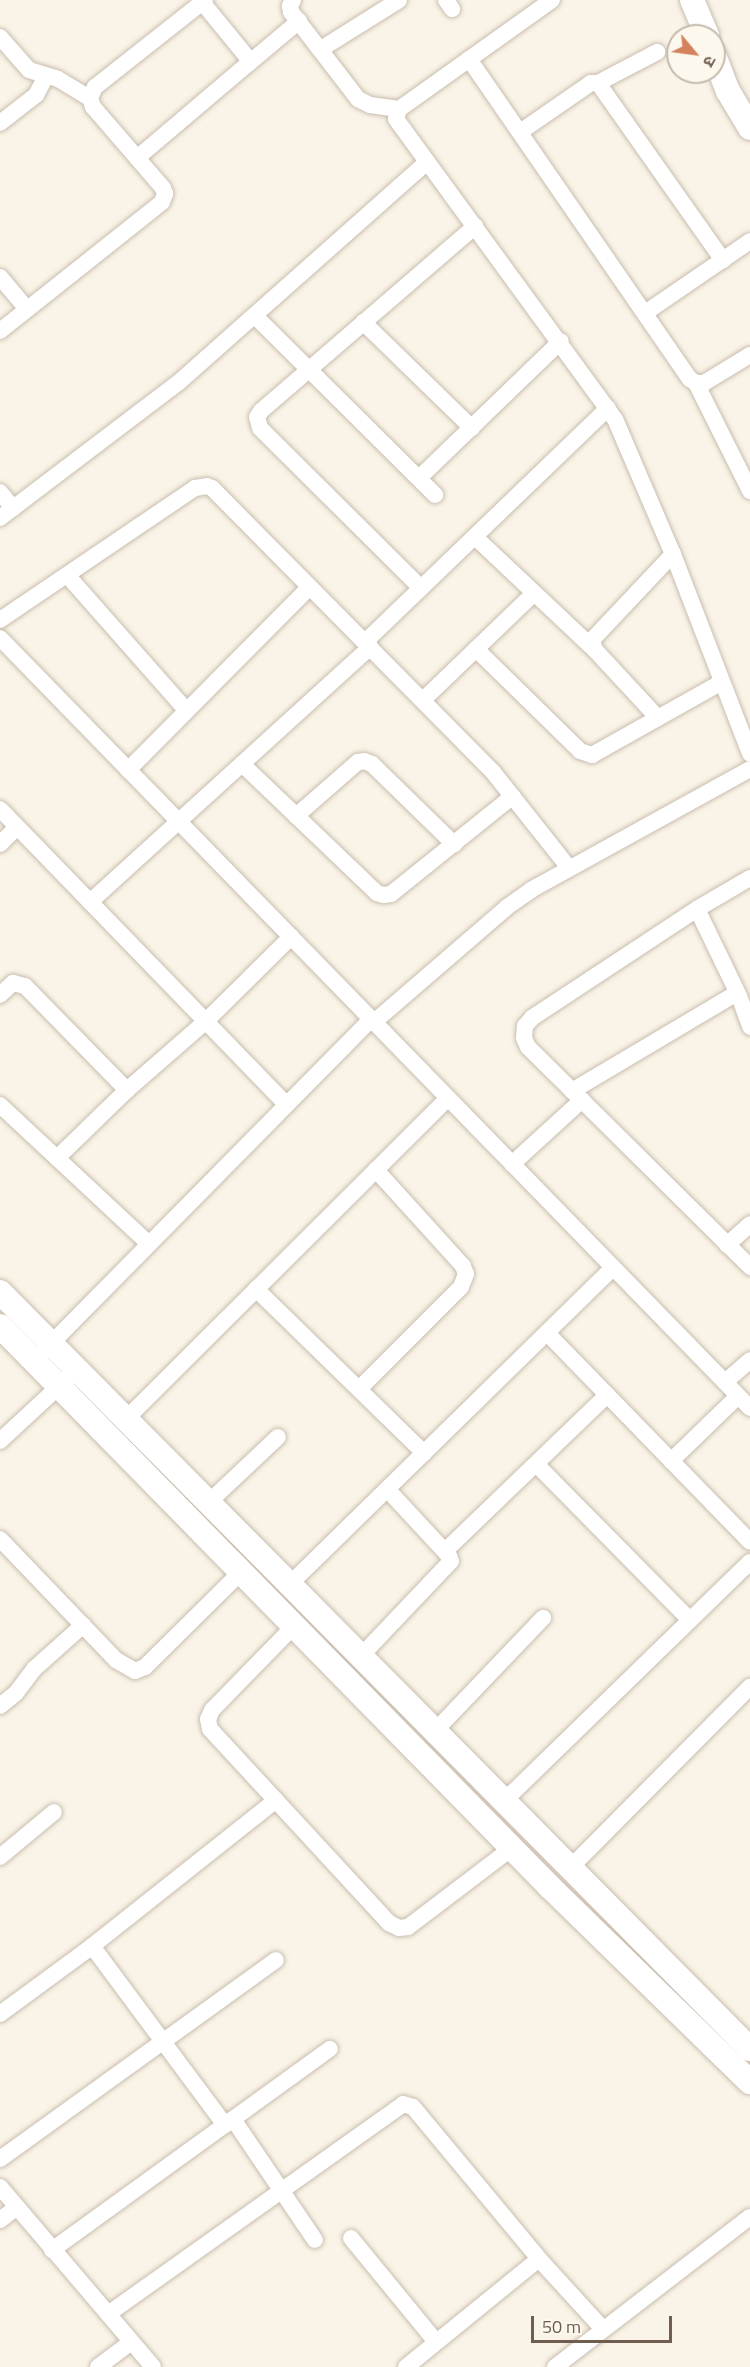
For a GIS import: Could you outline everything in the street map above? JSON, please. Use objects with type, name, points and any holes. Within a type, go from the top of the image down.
[{"type":"street","points":[[292,0],[290,6],[299,21],[363,103],[399,109]]},
{"type":"street","points":[[321,49],[399,0]]},
{"type":"street","points":[[552,0],[399,109],[396,119],[608,408],[673,554],[750,754]]},
{"type":"street","points":[[692,0],[702,24]]},
{"type":"street","points":[[90,98],[95,87],[204,1],[247,57],[248,64]]},
{"type":"street","points":[[137,158],[244,70],[248,64],[299,21]]},
{"type":"street","points":[[0,37],[29,70],[58,79],[90,98],[93,107],[163,188],[165,194],[162,201],[0,331]]},
{"type":"street","points":[[520,132],[591,83],[598,83],[657,52]]},
{"type":"street","points":[[469,59],[690,379],[696,383],[750,491]]},
{"type":"street","points":[[0,123],[36,96],[46,76]]},
{"type":"street","points":[[598,83],[723,260]]},
{"type":"street","points":[[725,84],[750,128]]},
{"type":"street","points":[[0,492],[7,513],[178,383],[427,162]]},
{"type":"street","points":[[421,588],[257,423],[261,411],[475,226]]},
{"type":"street","points":[[645,313],[750,241]]},
{"type":"street","points":[[0,277],[27,309]]},
{"type":"street","points":[[255,316],[435,495]]},
{"type":"street","points":[[363,322],[472,428]]},
{"type":"street","points":[[419,478],[561,341]]},
{"type":"street","points":[[696,383],[704,383],[750,355]]},
{"type":"street","points":[[90,902],[242,764],[367,645],[421,588],[608,408]]},
{"type":"street","points":[[0,620],[195,488],[207,486],[212,488],[423,700],[513,796],[569,868]]},
{"type":"street","points":[[475,537],[595,651],[658,718]]},
{"type":"street","points":[[595,651],[592,640],[594,634],[673,554]]},
{"type":"street","points":[[67,575],[187,711]]},
{"type":"street","points":[[128,770],[310,587]]},
{"type":"street","points":[[423,700],[534,594]]},
{"type":"street","points":[[0,638],[744,1402],[671,1461]]},
{"type":"street","points":[[476,649],[586,754],[598,753],[722,682]]},
{"type":"street","points":[[296,816],[358,762],[364,761],[372,764],[454,844]]},
{"type":"street","points":[[242,764],[377,893],[383,895],[391,894],[513,796]]},
{"type":"street","points":[[42,1352],[372,1020],[507,907],[569,868],[750,769]]},
{"type":"street","points":[[0,809],[286,1104]]},
{"type":"street","points":[[0,844],[17,827]]},
{"type":"street","points":[[750,878],[697,909],[532,1017],[525,1026],[524,1038],[528,1047],[750,1267]]},
{"type":"street","points":[[697,909],[737,993],[750,1027]]},
{"type":"street","points":[[57,1158],[127,1090],[206,1021],[291,937]]},
{"type":"street","points":[[0,995],[13,984],[25,986],[127,1090]]},
{"type":"street","points":[[512,1164],[577,1095],[737,993]]},
{"type":"street","points":[[126,1420],[448,1098]]},
{"type":"street","points":[[0,1105],[148,1243]]},
{"type":"street","points":[[359,1389],[460,1287],[466,1274],[463,1266],[376,1170]]},
{"type":"street","points":[[728,1245],[750,1224]]},
{"type":"street","points":[[289,1585],[613,1268]]},
{"type":"street","points":[[256,1289],[424,1452]]},
{"type":"street","points":[[0,1293],[42,1352],[59,1387],[512,1848],[750,2082]]},
{"type":"street","points":[[0,1326],[75,1369],[750,2049]]},
{"type":"street","points":[[547,1333],[750,1542]]},
{"type":"street","points":[[725,1382],[750,1360]]},
{"type":"street","points":[[0,1441],[59,1387],[75,1369]]},
{"type":"street","points":[[445,1551],[537,1465],[607,1395]]},
{"type":"street","points":[[208,1503],[278,1437]]},
{"type":"street","points":[[537,1465],[690,1620]]},
{"type":"street","points":[[360,1657],[449,1566],[451,1561],[445,1551],[387,1489]]},
{"type":"street","points":[[0,1539],[116,1660],[135,1671],[145,1667],[241,1572]]},
{"type":"street","points":[[503,1802],[750,1562]]},
{"type":"street","points":[[434,1732],[543,1618]]},
{"type":"street","points":[[0,1706],[16,1692],[34,1669],[82,1625]]},
{"type":"street","points":[[294,1626],[212,1710],[208,1719],[210,1729],[389,1923],[399,1928],[408,1927],[512,1848]]},
{"type":"street","points":[[569,1869],[750,1687]]},
{"type":"street","points":[[0,2014],[92,1946],[276,1800]]},
{"type":"street","points":[[0,1857],[54,1812]]},
{"type":"street","points":[[92,1946],[282,2189],[315,2240]]},
{"type":"street","points":[[0,2159],[276,1960]]},
{"type":"street","points":[[52,2250],[330,2049]]},
{"type":"street","points":[[108,2314],[397,2106],[408,2104],[539,2259],[603,2329]]},
{"type":"street","points":[[0,2187],[153,2367]]},
{"type":"street","points":[[0,2220],[17,2207]]},
{"type":"street","points":[[555,2367],[750,2217]]},
{"type":"street","points":[[351,2238],[436,2342]]},
{"type":"street","points":[[406,2367],[539,2259]]},
{"type":"street","points":[[98,2367],[131,2342]]}]
